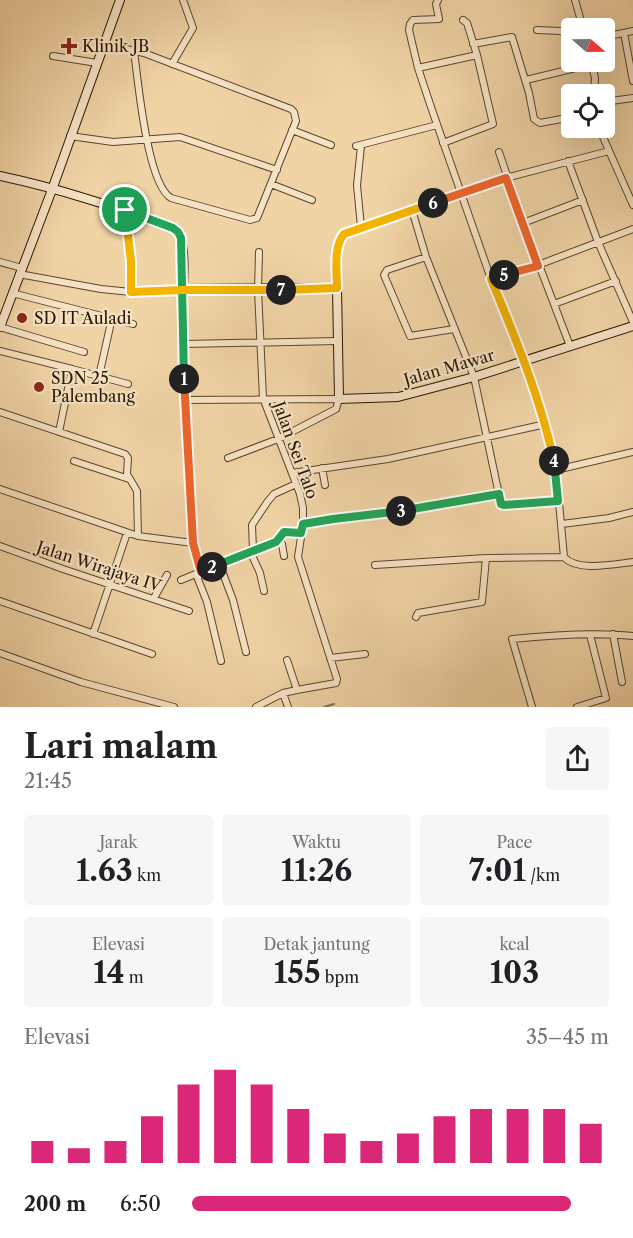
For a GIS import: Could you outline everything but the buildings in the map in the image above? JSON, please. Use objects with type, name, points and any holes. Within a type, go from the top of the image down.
[{"type":"street","points":[[172,64],[193,28],[183,0]]},
{"type":"street","points":[[438,0],[436,4],[439,19],[414,20],[409,30],[418,68],[437,125],[491,279],[525,361],[546,424],[556,470],[564,557],[568,561],[588,566],[633,562]]},
{"type":"street","points":[[575,0],[580,18]]},
{"type":"street","points":[[84,352],[0,327],[3,309],[12,293],[53,187],[117,1]]},
{"type":"street","points":[[443,142],[494,124],[477,55],[467,23],[463,20]]},
{"type":"street","points":[[537,30],[561,31]]},
{"type":"street","points":[[615,35],[633,31]]},
{"type":"street","points":[[624,33],[633,81]]},
{"type":"street","points":[[473,44],[513,37],[536,121],[540,123],[561,119]]},
{"type":"street","points":[[104,44],[134,51],[172,64],[291,109],[296,117],[292,130],[259,215],[254,220],[165,195],[159,186],[147,139],[134,51]]},
{"type":"street","points":[[418,68],[477,55]]},
{"type":"street","points":[[53,56],[97,63]]},
{"type":"street","points":[[526,80],[561,71]]},
{"type":"street","points":[[615,100],[633,98]]},
{"type":"street","points":[[361,227],[357,185],[358,146],[437,125]]},
{"type":"street","points":[[292,130],[331,145]]},
{"type":"street","points":[[70,136],[113,142],[168,136],[190,138],[277,170]]},
{"type":"street","points":[[603,138],[633,205]]},
{"type":"street","points":[[228,458],[278,438],[336,409],[339,399],[337,288],[339,242],[344,234],[506,178],[609,151]]},
{"type":"street","points":[[499,152],[522,223],[570,346]]},
{"type":"street","points":[[568,161],[598,242],[633,324]]},
{"type":"street","points":[[0,176],[53,187],[125,210],[178,232],[182,243],[184,400],[193,543],[198,573],[221,661]]},
{"type":"street","points":[[272,184],[312,200]]},
{"type":"street","points":[[522,223],[583,200]]},
{"type":"street","points":[[125,210],[131,261],[131,292]]},
{"type":"street","points":[[412,210],[426,257],[474,377],[501,504],[558,501]]},
{"type":"street","points":[[491,279],[538,266],[633,229]]},
{"type":"street","name":"Jalan Sei Talo","points":[[256,707],[283,693],[335,684],[337,679],[300,567],[298,551],[303,524],[303,508],[263,398],[258,290],[259,252]]},
{"type":"street","points":[[426,257],[387,270],[384,275],[410,336],[454,329]]},
{"type":"street","points":[[0,262],[21,271],[100,289],[131,292],[337,288]]},
{"type":"street","points":[[554,304],[616,281]]},
{"type":"street","points":[[12,293],[133,324]]},
{"type":"street","points":[[99,376],[112,318]]},
{"type":"street","name":"Jalan Mawar","points":[[339,399],[398,397],[474,377],[633,324]]},
{"type":"street","points":[[183,344],[338,341]]},
{"type":"street","points":[[0,351],[128,384]]},
{"type":"street","points":[[59,432],[72,369]]},
{"type":"street","points":[[184,400],[339,399]]},
{"type":"street","points":[[0,412],[125,454],[128,458],[129,479],[137,491],[138,536]]},
{"type":"street","points":[[292,473],[388,459],[546,424]]},
{"type":"street","points":[[556,470],[633,452]]},
{"type":"street","points":[[74,461],[129,479]]},
{"type":"street","points":[[322,468],[326,484]]},
{"type":"street","points":[[264,591],[252,551],[252,525],[274,494],[296,484]]},
{"type":"street","points":[[0,489],[127,533],[193,543]]},
{"type":"street","points":[[303,524],[499,494]]},
{"type":"street","points":[[562,524],[609,518],[633,512]]},
{"type":"street","points":[[181,580],[276,542],[284,532],[301,533]]},
{"type":"street","points":[[93,634],[127,533]]},
{"type":"street","points":[[276,542],[282,544],[284,556]]},
{"type":"street","name":"Jalan Wirajaya IV","points":[[0,546],[109,585],[189,610]]},
{"type":"street","points":[[375,565],[486,558],[564,557]]},
{"type":"street","points":[[417,615],[482,602],[486,558]]},
{"type":"street","points":[[219,563],[233,600],[246,652]]},
{"type":"street","points":[[154,598],[167,575]]},
{"type":"street","points":[[0,601],[152,654]]},
{"type":"street","points":[[613,634],[622,682]]},
{"type":"street","points":[[532,707],[512,639],[549,635],[633,636]]},
{"type":"street","points":[[577,707],[606,698],[590,635]]},
{"type":"street","points":[[0,653],[81,682],[174,707]]},
{"type":"street","points":[[330,658],[365,654]]},
{"type":"street","points":[[287,660],[297,690]]},
{"type":"street","points":[[283,693],[288,707]]},
{"type":"waterway","points":[[324,707],[334,704]]},
{"type":"place","name":"Klinik JB","points":[[69,46]]},
{"type":"place","name":"SD IT Auladi","points":[[22,318]]},
{"type":"place","name":"SDN 25 Palembang","points":[[39,387]]},
{"type":"route","points":[[125,210],[131,261],[131,292],[183,290],[337,288],[339,242],[348,231],[506,178],[538,266],[491,279],[525,361],[546,424],[556,470],[558,501],[504,505],[501,504],[499,494],[303,524],[301,533],[284,532],[276,542],[201,572],[193,543],[184,400],[183,290],[181,238],[173,228],[125,210]]}]
